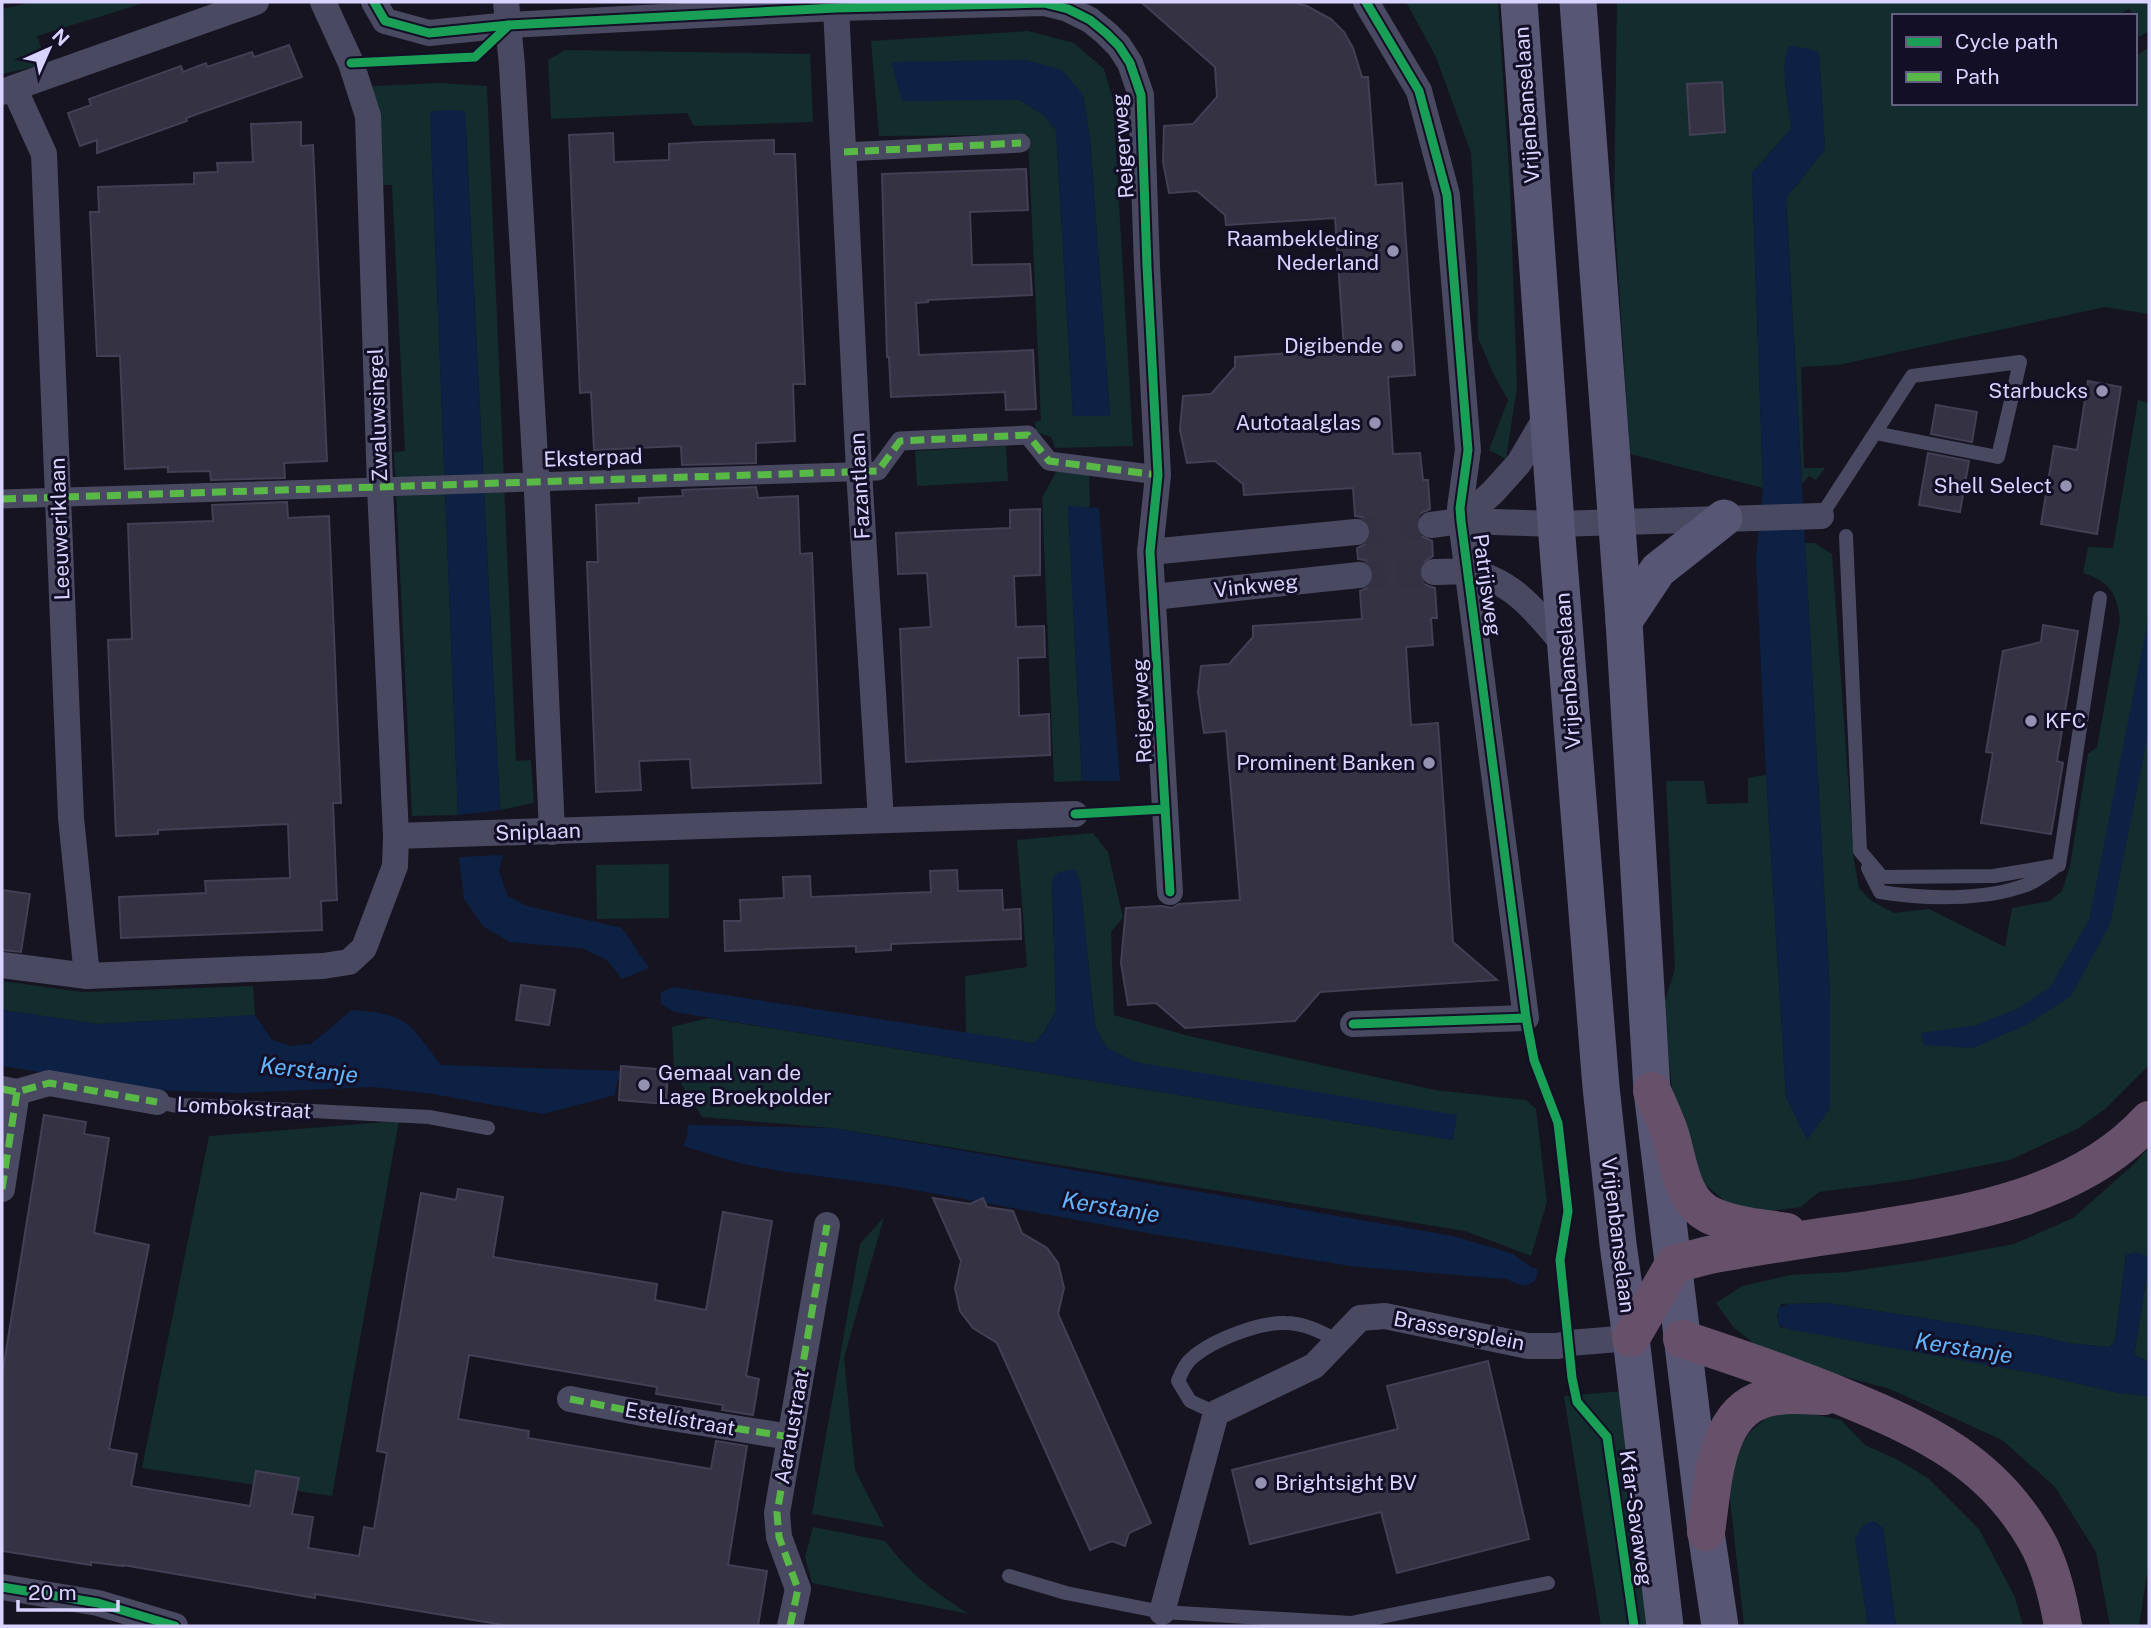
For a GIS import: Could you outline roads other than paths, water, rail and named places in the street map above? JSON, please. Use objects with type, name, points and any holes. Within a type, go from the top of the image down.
[{"type":"highway","points":[[1652,1091],[1669,1132],[1683,1182],[1699,1209],[1731,1222],[1816,1238]]},
{"type":"highway","points":[[1631,1338],[1674,1264],[1709,1255],[1942,1218],[2021,1197],[2054,1185],[2083,1170],[2137,1133],[2149,1120]]},
{"type":"highway","points":[[1682,1339],[1765,1366],[1841,1396],[1897,1419],[1945,1445],[2007,1498],[2038,1542],[2058,1599],[2063,1626]]},
{"type":"highway","points":[[1706,1532],[1719,1450],[1728,1426],[1735,1417],[1754,1402],[1765,1398],[1783,1395],[1841,1396]]},
{"type":"main road","name":"Vrijenbanselaan","points":[[1519,2],[1556,524],[1601,1087],[1631,1338]]},
{"type":"main road","points":[[1583,9],[1652,1091],[1720,1626]]},
{"type":"main road","points":[[1624,621],[1658,570],[1731,518]]},
{"type":"main road","points":[[1631,1338],[1682,1339]]},
{"type":"main road","name":"Kfar-Savaweg","points":[[1631,1338],[1665,1626]]},
{"type":"street","points":[[8,90],[256,2]]},
{"type":"street","name":"Zwaluwsingel","points":[[323,2],[351,63],[368,116],[380,487],[397,836]]},
{"type":"street","name":"Reigerweg","points":[[374,2],[385,21],[429,33],[508,14],[1044,3],[1068,9],[1090,20],[1119,46],[1130,63],[1141,95],[1158,475],[1150,552],[1170,892]]},
{"type":"street","name":"Patrijsweg","points":[[1353,1024],[1526,1018],[1461,521],[1460,508],[1468,450],[1447,195],[1419,91],[1366,2]]},
{"type":"street","name":"Fazantlaan","points":[[836,8],[859,471],[881,820]]},
{"type":"street","points":[[508,14],[536,483],[552,832]]},
{"type":"street","name":"Leeuweriklaan","points":[[8,90],[44,154],[71,818],[87,976]]},
{"type":"street","points":[[844,152],[1021,143]]},
{"type":"street","points":[[1461,521],[1493,492],[1519,463],[1550,412]]},
{"type":"street","name":"Eksterpad","points":[[2,499],[878,471],[900,441],[1028,435],[1049,461],[1158,475]]},
{"type":"street","points":[[1431,524],[1461,521],[1556,524],[1815,517]]},
{"type":"street","name":"Vinkweg","points":[[1150,552],[1356,532]]},
{"type":"street","points":[[1434,572],[1468,572],[1503,584],[1532,607],[1566,647]]},
{"type":"street","name":"Vinkweg","points":[[1153,597],[1359,575]]},
{"type":"street","name":"Sniplaan","points":[[397,836],[1075,814]]},
{"type":"street","points":[[2,965],[87,976],[323,966],[349,962],[364,948],[382,901],[395,866],[397,836]]},
{"type":"street","name":"Lombokstraat","points":[[9,1090],[49,1083],[157,1102]]},
{"type":"street","points":[[2,1189],[9,1090]]},
{"type":"street","name":"Aaraustraat","points":[[790,1626],[797,1589],[779,1537],[777,1513],[827,1226]]},
{"type":"street","name":"Brassersplein","points":[[1216,1413],[1314,1366],[1360,1318],[1385,1316],[1528,1346],[1558,1346],[1631,1338]]},
{"type":"street","name":"Estelístraat","points":[[570,1399],[790,1437]]},
{"type":"street","points":[[1162,1612],[1216,1413]]},
{"type":"street","points":[[2,1587],[98,1603],[175,1626]]},
{"type":"lane","points":[[1815,517],[1912,376],[2020,362],[1998,457],[1875,433]]},
{"type":"lane","points":[[1846,536],[1860,851],[1880,892],[1919,898],[1989,894],[2027,885],[2059,865],[2100,598]]},
{"type":"lane","points":[[1860,851],[1882,877],[1994,876],[2059,865]]},
{"type":"lane","name":"Lombokstraat","points":[[157,1102],[178,1106],[429,1117],[488,1128]]},
{"type":"lane","points":[[1216,1413],[1190,1401],[1178,1381],[1187,1363],[1206,1346],[1259,1326],[1285,1323],[1311,1328],[1337,1340]]},
{"type":"lane","points":[[1009,1576],[1066,1593],[1162,1612],[1351,1623],[1548,1583]]},
{"type":"water","points":[[1790,46],[1819,53],[1825,149],[1786,198],[1830,997],[1830,1108],[1807,1140],[1786,1097],[1756,558],[1763,488],[1752,173],[1791,129],[1785,74]]},
{"type":"water","points":[[1026,60],[1062,70],[1083,95],[1090,139],[1110,416],[1073,416],[1056,130],[1045,116],[1020,100],[902,101],[891,62]]},
{"type":"water","points":[[465,111],[500,810],[458,815],[430,112]]},
{"type":"water","points":[[1068,506],[1099,508],[1120,781],[1082,781]]},
{"type":"water","points":[[2149,615],[2149,730],[2110,924],[2071,996],[2028,1024],[1973,1048],[1924,1045],[1921,1033],[1977,1025],[2019,1008],[2050,987],[2089,920]]},
{"type":"water","points":[[503,855],[499,871],[508,896],[527,906],[622,928],[649,968],[622,979],[607,960],[582,948],[509,942],[483,926],[464,899],[459,857]]},
{"type":"water","points":[[1075,869],[1080,881],[1095,1027],[1107,1048],[1135,1062],[1457,1115],[1453,1140],[674,1012],[661,1004],[661,992],[674,987],[1034,1043],[1056,1011],[1052,879],[1059,872]]},
{"type":"water","name":"Kerstanje","points":[[2,1010],[98,1024],[255,1015],[272,1040],[292,1046],[311,1044],[352,1010],[385,1014],[405,1023],[441,1065],[624,1071],[617,1082],[615,1095],[543,1114],[433,1094],[373,1087],[240,1093],[152,1090],[2,1066]]},
{"type":"water","name":"Kerstanje","points":[[688,1125],[832,1128],[1453,1236],[1513,1254],[1536,1268],[1538,1273],[1534,1282],[1523,1286],[1506,1279],[1350,1266],[1153,1234],[893,1186],[780,1171],[739,1163],[683,1146]]},
{"type":"water","name":"Kerstanje","points":[[2135,1252],[2147,1256],[2149,1262],[2134,1355],[2149,1362],[2149,1396],[2119,1393],[2038,1374],[1788,1329],[1778,1324],[1778,1309],[1787,1304],[1827,1303],[2044,1337],[2067,1343],[2109,1347],[2115,1341],[2126,1255]]},
{"type":"water","points":[[1873,1521],[1883,1528],[1896,1626],[1868,1626],[1855,1539],[1862,1526]]},
{"type":"tunnel","points":[[1356,532],[1431,525]]},
{"type":"tunnel","points":[[1359,575],[1434,572]]},
{"type":"place","name":"Raambekleding Nederland","points":[[1393,251]]},
{"type":"place","name":"Digibende","points":[[1397,346]]},
{"type":"place","name":"Starbucks","points":[[2102,391]]},
{"type":"place","name":"Autotaalglas","points":[[1375,423]]},
{"type":"place","name":"Shell Select","points":[[2066,486]]},
{"type":"place","name":"KFC","points":[[2031,721]]},
{"type":"place","name":"Prominent Banken","points":[[1429,763]]},
{"type":"place","name":"Gemaal van de Lage Broekpolder","points":[[644,1085]]},
{"type":"place","name":"Brightsight BV","points":[[1261,1483]]}]
